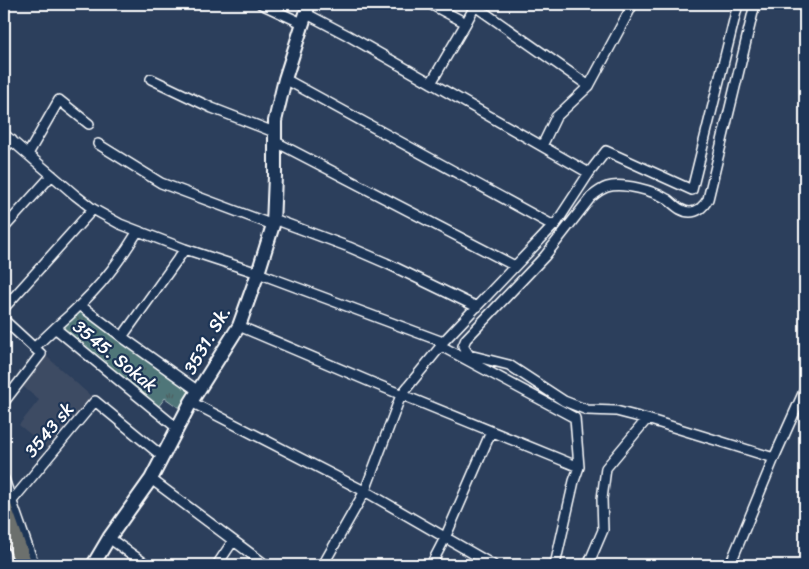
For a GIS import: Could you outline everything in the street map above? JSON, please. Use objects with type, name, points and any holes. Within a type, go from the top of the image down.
[{"type":"highway","points":[[7,505],[24,565]]},
{"type":"street","points":[[261,4],[305,13],[589,173]]},
{"type":"street","points":[[430,4],[466,23]]},
{"type":"street","points":[[542,146],[556,117],[589,86],[633,4]]},
{"type":"street","points":[[323,565],[365,492],[401,395],[442,344],[554,226],[606,150],[692,190],[738,4]]},
{"type":"street","points":[[755,4],[708,199],[704,206],[699,210],[690,212],[683,210],[666,198],[634,187],[610,186],[600,191],[591,197],[545,256],[466,339],[463,346],[469,355],[509,365],[564,401],[587,410],[616,411],[774,458]]},
{"type":"street","points":[[430,83],[475,5],[589,86]]},
{"type":"street","name":"3531. Sk.","points":[[93,565],[109,538],[151,479],[198,390],[239,326],[258,273],[273,222],[275,121],[285,79],[305,13]]},
{"type":"street","points":[[151,79],[274,137],[515,266]]},
{"type":"street","points":[[285,79],[554,226]]},
{"type":"street","points":[[28,154],[59,100],[89,124]]},
{"type":"street","points":[[4,134],[93,209],[120,224],[185,249],[258,273],[442,344],[575,418],[579,467],[574,481],[555,565]]},
{"type":"street","points":[[4,150],[12,140]]},
{"type":"street","points":[[98,144],[161,183],[386,263],[477,307]]},
{"type":"street","points":[[4,228],[52,176]]},
{"type":"street","points":[[4,308],[93,209]]},
{"type":"street","points":[[54,328],[81,306],[102,284],[120,260],[138,230]]},
{"type":"street","points":[[122,337],[185,249]]},
{"type":"street","points":[[81,306],[198,390]]},
{"type":"street","points":[[4,320],[37,351]]},
{"type":"street","points":[[239,326],[401,395],[579,467]]},
{"type":"street","name":"3545. Sokak","points":[[4,402],[54,328],[178,428]]},
{"type":"street","points":[[730,565],[774,458],[805,390]]},
{"type":"street","name":"3543 sk","points":[[7,505],[95,400],[162,456]]},
{"type":"street","points":[[192,402],[365,492],[492,565]]},
{"type":"street","points":[[588,565],[603,530],[602,499],[606,468],[647,419]]},
{"type":"street","points":[[430,565],[445,538],[491,432]]},
{"type":"street","points":[[4,479],[7,505],[34,565]]},
{"type":"street","points":[[151,479],[266,565]]},
{"type":"street","points":[[109,538],[147,565]]},
{"type":"street","points":[[216,565],[233,541]]},
{"type":"shaded area","points":[[45,355],[93,398],[49,449],[19,425],[39,400],[20,384]]},
{"type":"green space","points":[[81,311],[193,393],[182,410],[165,398],[158,407],[60,330]]}]
